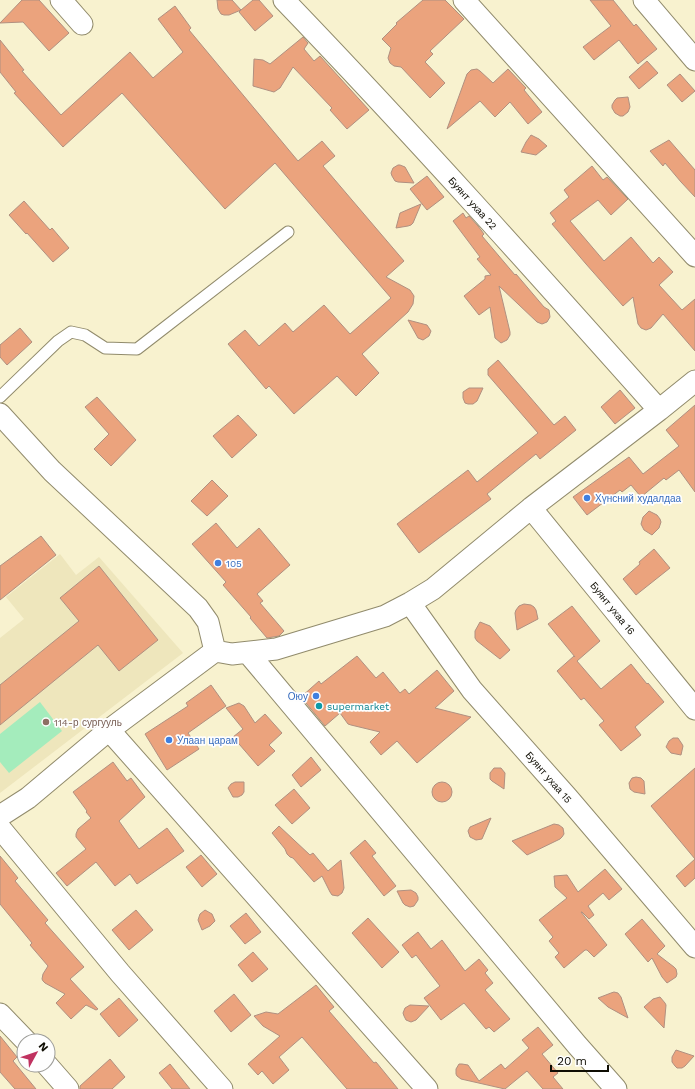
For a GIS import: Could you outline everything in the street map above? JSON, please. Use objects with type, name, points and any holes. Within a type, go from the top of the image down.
[{"type":"street","points":[[61,0],[82,24]]},
{"type":"street","name":"Буянт ухаа 22","points":[[284,0],[374,94],[659,410]]},
{"type":"street","points":[[464,0],[695,256]]},
{"type":"street","points":[[644,0],[695,60]]},
{"type":"street","points":[[0,816],[28,798],[108,730],[216,651],[232,654],[276,650],[385,616],[433,589],[531,508],[695,381]]},
{"type":"street","points":[[0,414],[52,470],[198,608],[208,622],[216,651]]},
{"type":"street","name":"Буянт ухаа 16","points":[[531,508],[695,709]]},
{"type":"street","name":"Буянт ухаа 15","points":[[410,603],[472,690],[567,797],[695,947]]},
{"type":"street","points":[[248,653],[572,1039],[616,1089]]},
{"type":"street","points":[[108,730],[427,1089]]},
{"type":"street","points":[[0,828],[120,973],[222,1089]]},
{"type":"street","points":[[0,1014],[18,1033]]},
{"type":"street","points":[[55,1073],[68,1089]]},
{"type":"lane","points":[[0,397],[58,341],[71,332],[85,335],[105,348],[137,349],[288,232]]},
{"type":"shaded area","name":"114-р сургууль","points":[[60,554],[76,575],[99,557],[183,653],[0,793],[0,638],[24,619],[6,597]]},
{"type":"green space","points":[[40,702],[62,731],[9,773],[0,762],[0,734]]},
{"type":"building","points":[[22,0],[39,0],[69,33],[49,51],[23,22],[0,23]]},
{"type":"building","points":[[217,0],[232,0],[241,10],[229,15],[221,14],[218,9]]},
{"type":"building","points":[[253,0],[259,0],[273,16],[255,31],[239,12]]},
{"type":"building","points":[[423,0],[445,0],[464,19],[430,51],[433,54],[425,62],[445,83],[430,98],[401,67],[394,66],[390,63],[388,58],[391,48],[382,39],[397,24],[396,23]]},
{"type":"building","points":[[590,0],[613,0],[634,26],[636,24],[657,49],[638,64],[619,40],[594,60],[583,47],[611,26]]},
{"type":"building","points":[[175,6],[191,28],[189,30],[298,161],[322,141],[335,156],[323,166],[404,261],[386,277],[410,290],[414,296],[413,304],[408,312],[362,354],[379,373],[356,396],[337,376],[294,414],[269,386],[266,389],[228,344],[245,330],[259,346],[285,323],[293,332],[324,305],[350,334],[391,298],[275,163],[225,209],[122,93],[63,147],[14,93],[16,92],[0,72],[0,40],[24,70],[22,71],[61,115],[130,52],[153,78],[183,52],[158,19]]},
{"type":"building","points":[[303,37],[308,43],[304,49],[314,61],[320,56],[369,110],[347,129],[330,110],[332,108],[293,67],[280,88],[274,92],[253,86],[254,59],[263,60],[270,64]]},
{"type":"building","points":[[647,61],[658,73],[639,89],[629,77]]},
{"type":"building","points":[[477,69],[493,83],[508,69],[526,88],[524,90],[542,112],[528,124],[510,102],[495,117],[480,101],[447,129],[467,74],[471,70]]},
{"type":"building","points":[[680,74],[695,91],[682,102],[667,85]]},
{"type":"building","points":[[628,97],[630,107],[628,112],[623,116],[615,113],[612,105],[615,100],[617,98]]},
{"type":"building","points":[[531,135],[539,139],[547,146],[536,155],[521,152]]},
{"type":"building","points":[[669,140],[695,170],[695,197],[665,163],[663,166],[650,151]]},
{"type":"building","points":[[398,165],[405,167],[414,183],[395,181],[391,173],[393,168]]},
{"type":"building","points":[[592,166],[603,180],[607,177],[628,199],[611,215],[598,200],[570,221],[604,261],[631,237],[653,263],[659,257],[673,272],[659,285],[682,310],[695,299],[695,351],[663,314],[651,328],[646,330],[641,328],[638,324],[633,297],[623,306],[552,224],[556,221],[550,213],[569,197],[564,190]]},
{"type":"building","points":[[427,176],[444,197],[427,210],[410,189]]},
{"type":"building","points":[[24,201],[50,230],[52,228],[69,248],[53,262],[9,215]]},
{"type":"building","points":[[421,204],[411,225],[396,228],[400,213]]},
{"type":"building","points":[[463,213],[466,218],[469,216],[478,226],[484,234],[482,236],[515,275],[516,274],[544,307],[549,310],[550,317],[547,322],[542,324],[537,322],[499,286],[510,335],[507,340],[501,343],[495,338],[490,307],[479,315],[464,296],[485,279],[485,276],[491,275],[477,259],[480,257],[453,221]]},
{"type":"building","points":[[408,320],[427,325],[431,331],[429,336],[423,340],[418,338]]},
{"type":"building","points":[[20,328],[32,342],[7,365],[0,357],[0,345]]},
{"type":"building","points":[[498,360],[554,425],[565,416],[576,430],[540,459],[536,454],[487,494],[491,499],[419,553],[397,524],[468,470],[477,482],[538,433],[488,375],[488,369]]},
{"type":"building","points":[[469,388],[483,388],[477,401],[473,404],[465,403],[463,398],[463,392]]},
{"type":"building","points":[[620,390],[635,408],[615,424],[601,407]]},
{"type":"building","points":[[97,397],[136,440],[111,466],[94,449],[109,434],[85,407]]},
{"type":"building","points":[[695,405],[695,492],[679,470],[666,480],[664,478],[641,497],[631,485],[622,492],[620,490],[587,515],[573,497],[629,457],[643,474],[679,446],[666,430]]},
{"type":"building","points":[[238,415],[257,435],[232,458],[213,436]]},
{"type":"building","points":[[212,480],[228,496],[207,516],[191,501]]},
{"type":"building","points":[[649,511],[657,515],[661,522],[659,528],[652,535],[644,530],[641,524],[643,517]]},
{"type":"building","points":[[216,523],[237,548],[259,528],[290,565],[257,594],[263,601],[260,603],[284,631],[279,636],[267,638],[223,585],[226,582],[192,544]]},
{"type":"building","points":[[41,536],[56,555],[0,600],[0,566]]},
{"type":"building","points":[[654,549],[670,568],[636,595],[623,579]]},
{"type":"building","points":[[99,566],[158,640],[119,671],[98,645],[0,725],[0,685],[79,621],[60,598]]},
{"type":"building","points":[[524,604],[534,607],[538,619],[517,630],[515,613],[519,606]]},
{"type":"building","points":[[572,606],[600,641],[577,661],[601,689],[631,664],[664,702],[635,727],[641,735],[621,751],[599,725],[604,721],[584,698],[581,700],[557,671],[574,656],[575,657],[548,624]]},
{"type":"building","points":[[480,622],[490,626],[510,650],[500,659],[475,638],[475,631]]},
{"type":"building","points":[[357,656],[376,678],[383,672],[400,693],[405,689],[409,694],[437,670],[454,691],[435,708],[471,717],[417,763],[397,741],[381,755],[370,742],[380,732],[348,724],[340,713],[325,726],[301,697],[319,681],[321,684]]},
{"type":"building","points":[[211,685],[226,706],[188,733],[199,749],[167,770],[145,734],[188,706],[186,703]]},
{"type":"building","points":[[239,703],[244,706],[255,723],[265,714],[282,733],[269,745],[275,751],[258,766],[233,737],[243,729],[226,708]]},
{"type":"building","points":[[673,738],[678,738],[683,746],[681,755],[671,753],[666,747],[669,741]]},
{"type":"building","points":[[311,757],[321,770],[301,787],[292,775]]},
{"type":"building","points":[[113,762],[127,781],[131,778],[145,797],[119,821],[139,849],[167,828],[184,851],[137,884],[130,874],[115,886],[96,862],[67,886],[56,873],[86,849],[76,837],[76,834],[78,829],[91,818],[73,792]]},
{"type":"building","points":[[494,768],[501,768],[505,773],[504,789],[490,779],[490,773]]},
{"type":"building","points":[[695,768],[695,859],[651,806]]},
{"type":"building","points":[[632,778],[641,778],[644,781],[645,794],[634,792],[630,789],[629,783]]},
{"type":"building","points":[[235,782],[244,782],[244,792],[238,797],[233,797],[228,788]]},
{"type":"building","points":[[442,782],[449,785],[452,792],[449,799],[442,802],[435,799],[432,792],[435,785]]},
{"type":"building","points":[[294,789],[310,808],[292,824],[275,805]]},
{"type":"building","points":[[491,818],[482,839],[476,840],[470,837],[468,831],[470,827]]},
{"type":"building","points":[[554,824],[563,828],[564,834],[562,837],[527,855],[512,841]]},
{"type":"building","points":[[279,826],[310,855],[313,853],[328,871],[341,860],[344,888],[342,893],[338,896],[332,895],[322,876],[314,882],[293,858],[287,854],[285,849],[272,833]]},
{"type":"building","points":[[365,840],[376,853],[372,856],[396,886],[384,896],[350,853]]},
{"type":"building","points":[[201,855],[217,874],[202,887],[186,867]]},
{"type":"building","points":[[0,856],[18,878],[15,881],[48,920],[45,923],[84,967],[70,979],[98,1009],[96,1010],[86,1005],[71,1019],[56,1003],[65,994],[43,981],[43,974],[48,966],[30,945],[32,943],[0,904]]},
{"type":"building","points":[[695,859],[695,878],[685,887],[676,876]]},
{"type":"building","points":[[605,869],[622,889],[609,900],[603,893],[588,906],[594,915],[589,919],[581,912],[607,945],[594,957],[587,950],[585,950],[564,968],[555,957],[559,953],[549,941],[553,937],[539,920],[567,898],[555,887],[554,876],[567,875],[578,892]]},
{"type":"building","points":[[411,890],[416,893],[418,900],[414,906],[410,907],[403,903],[397,891]]},
{"type":"building","points":[[136,910],[153,930],[129,950],[112,930]]},
{"type":"building","points":[[205,910],[212,914],[215,921],[210,926],[202,930],[198,920],[200,914]]},
{"type":"building","points":[[246,913],[261,932],[245,944],[230,926]]},
{"type":"building","points":[[368,918],[399,952],[382,968],[352,933]]},
{"type":"building","points":[[642,919],[665,946],[657,954],[676,969],[676,977],[667,983],[662,977],[652,958],[648,962],[625,934]]},
{"type":"building","points":[[418,932],[431,949],[442,940],[465,971],[479,959],[488,970],[485,973],[493,983],[485,990],[510,1019],[494,1032],[489,1027],[486,1029],[464,1003],[441,1020],[424,998],[440,986],[416,955],[412,958],[402,945]]},
{"type":"building","points":[[253,952],[268,969],[252,982],[238,965]]},
{"type":"building","points":[[316,985],[334,1007],[329,1011],[374,1063],[376,1062],[398,1089],[347,1089],[302,1037],[279,1057],[289,1070],[273,1084],[262,1071],[258,1075],[248,1064],[280,1036],[263,1026],[254,1016],[266,1012],[278,1014]]},
{"type":"building","points":[[614,992],[618,993],[621,997],[628,1018],[608,1007],[598,998]]},
{"type":"building","points":[[234,994],[251,1015],[231,1032],[214,1011]]},
{"type":"building","points":[[660,997],[666,1005],[664,1028],[644,1007],[653,999]]},
{"type":"building","points":[[119,998],[138,1020],[119,1037],[100,1014]]},
{"type":"building","points":[[410,1005],[429,1006],[416,1020],[411,1022],[406,1020],[403,1013],[405,1008]]},
{"type":"building","points":[[538,1027],[553,1045],[542,1054],[558,1073],[553,1077],[563,1089],[543,1089],[527,1071],[505,1089],[461,1079],[457,1076],[456,1069],[459,1064],[468,1065],[479,1081],[501,1064],[505,1069],[529,1048],[522,1040]]},
{"type":"building","points":[[0,1036],[16,1056],[13,1061],[16,1065],[16,1073],[23,1073],[36,1089],[15,1089],[0,1072]]},
{"type":"building","points":[[676,1050],[694,1056],[682,1068],[677,1068],[672,1062],[672,1057]]},
{"type":"building","points":[[110,1059],[125,1077],[112,1089],[80,1089],[80,1086]]},
{"type":"building","points":[[170,1064],[190,1089],[172,1089],[159,1073]]},
{"type":"place","name":"Хүнсний худалдаа","points":[[587,498]]},
{"type":"place","name":"105","points":[[218,563]]},
{"type":"place","name":"Оюу","points":[[316,696]]},
{"type":"place","name":"supermarket","points":[[319,706]]},
{"type":"place","name":"114-р сургууль","points":[[46,722]]},
{"type":"place","name":"Улаан царам","points":[[169,740]]}]
